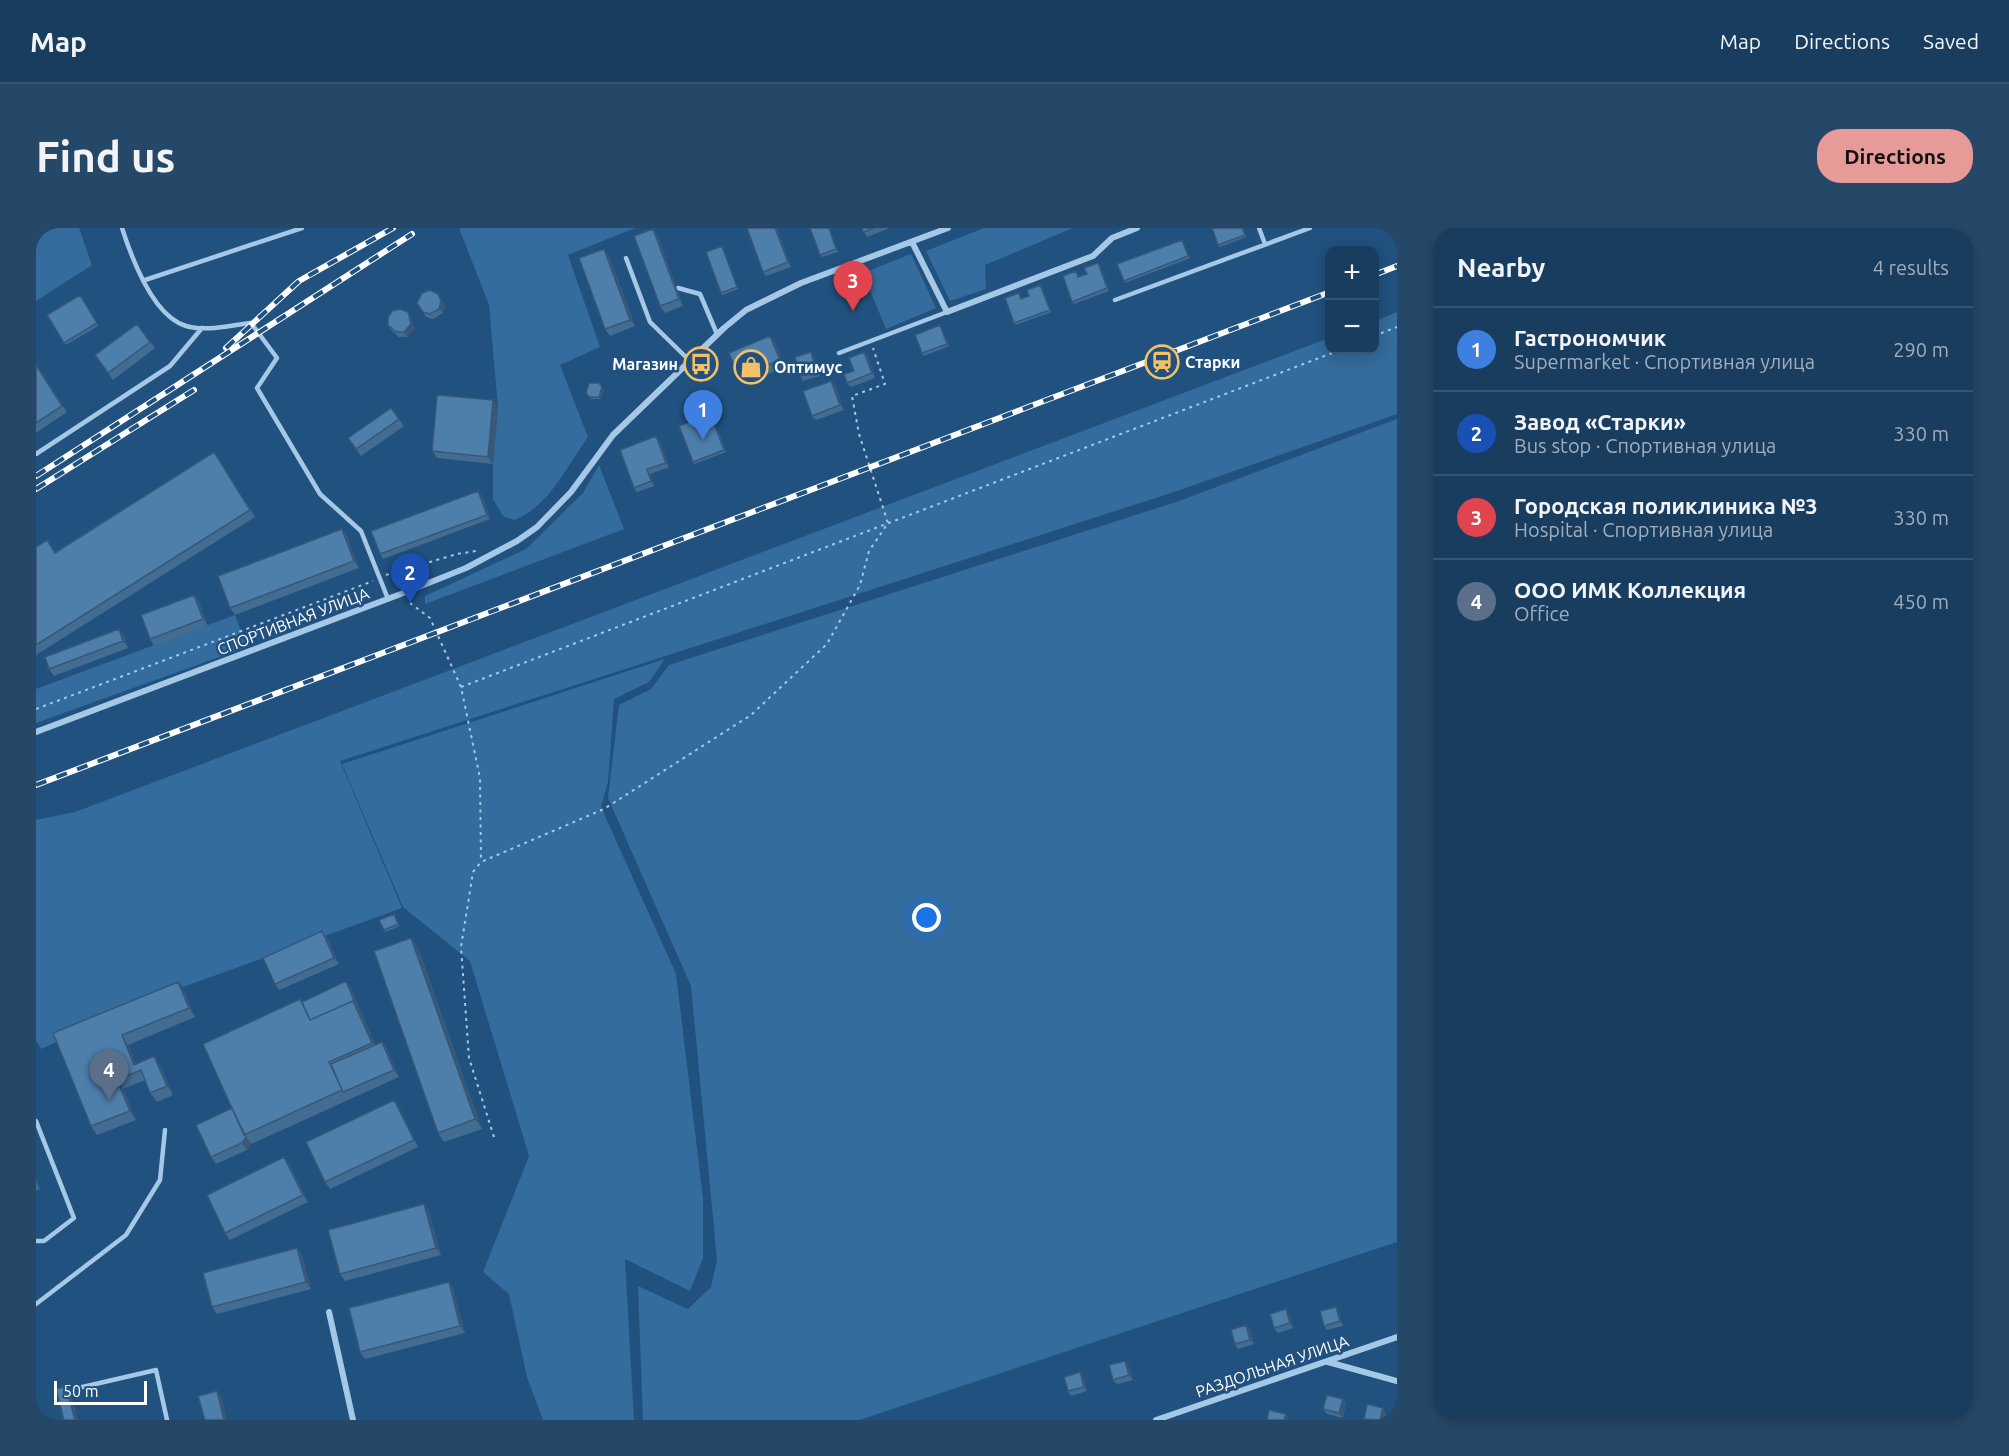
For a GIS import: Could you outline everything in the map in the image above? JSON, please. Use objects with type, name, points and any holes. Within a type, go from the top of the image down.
[{"type":"street","name":"СПОРТИВНАЯ УЛИЦА","points":[[36,732],[388,599],[466,568],[517,541],[537,527],[571,492],[613,435],[717,334],[746,310],[776,294],[948,228]]},
{"type":"street","points":[[912,242],[947,312],[1093,256],[1112,238],[1137,228]]},
{"type":"street","points":[[329,1312],[353,1420]]},
{"type":"street","name":"РАЗДОЛЬНАЯ УЛИЦА","points":[[1156,1420],[1397,1337]]},
{"type":"street","points":[[1327,1361],[1397,1381]]},
{"type":"lane","points":[[122,228],[158,308],[186,326],[202,328],[251,323],[277,358],[257,388],[320,494],[360,531],[388,599]]},
{"type":"lane","points":[[145,280],[302,228]]},
{"type":"lane","points":[[1259,228],[1264,244]]},
{"type":"lane","points":[[1115,300],[1310,228]]},
{"type":"lane","points":[[626,258],[650,322],[690,361]]},
{"type":"lane","points":[[678,288],[700,294],[717,334]]},
{"type":"lane","points":[[839,353],[947,312]]},
{"type":"lane","points":[[36,454],[171,366],[202,328]]},
{"type":"lane","points":[[36,1121],[74,1218],[44,1241],[36,1241]]},
{"type":"lane","points":[[36,1304],[126,1235],[160,1180],[165,1130]]},
{"type":"lane","points":[[78,1388],[156,1370],[167,1420]]},
{"type":"path","points":[[1379,334],[1397,327]]},
{"type":"path","points":[[870,341],[885,384],[852,396],[859,434],[888,523]]},
{"type":"path","points":[[461,687],[1330,354]]},
{"type":"path","points":[[494,1137],[469,1058],[461,947],[473,872],[481,862],[604,809],[751,715],[827,644],[860,585],[869,551],[888,523]]},
{"type":"path","points":[[36,709],[379,578],[457,554],[477,551]]},
{"type":"path","points":[[410,603],[430,618],[461,687],[480,778],[481,862]]},
{"type":"shaded area","points":[[36,228],[79,228],[92,265],[36,301]]},
{"type":"shaded area","points":[[459,228],[635,228],[568,255],[600,347],[560,365],[588,437],[547,496],[526,514],[514,520],[503,516],[493,499],[493,464],[498,407],[489,305]]},
{"type":"shaded area","points":[[984,228],[1073,228],[985,265],[986,289],[950,301],[926,251]]},
{"type":"shaded area","points":[[911,254],[936,308],[886,329],[863,273]]},
{"type":"shaded area","points":[[1397,312],[1397,414],[1174,492],[340,761],[402,908],[183,987],[180,984],[118,1011],[115,1016],[41,1049],[36,1040],[36,820],[75,812],[1325,340],[1325,354],[1379,354],[1379,319]]},
{"type":"shaded area","points":[[1397,419],[1397,1242],[859,1420],[643,1420],[638,1286],[688,1309],[711,1287],[717,1260],[691,986],[608,798],[619,705],[651,689],[669,665],[1179,501]]},
{"type":"shaded area","points":[[599,465],[624,529],[425,604],[425,596],[526,549],[583,493]]},
{"type":"shaded area","points":[[235,615],[247,647],[36,723],[36,689]]},
{"type":"shaded area","points":[[665,659],[649,682],[614,699],[608,782],[601,807],[676,974],[703,1198],[703,1258],[690,1291],[625,1259],[634,1420],[543,1420],[527,1377],[509,1294],[483,1272],[529,1156],[470,961],[403,907],[342,764]]},
{"type":"building","points":[[747,228],[775,228],[788,262],[763,272]]},
{"type":"building","points":[[810,228],[829,228],[836,249],[820,255]]},
{"type":"building","points":[[862,228],[874,228],[863,232]]},
{"type":"building","points":[[1212,228],[1242,228],[1245,235],[1218,245]]},
{"type":"building","points":[[653,229],[679,299],[660,306],[634,236]]},
{"type":"building","points":[[1182,240],[1188,256],[1124,281],[1117,264]]},
{"type":"building","points":[[722,246],[737,287],[721,293],[706,252]]},
{"type":"building","points":[[604,249],[630,320],[605,329],[579,258]]},
{"type":"building","points":[[1098,263],[1107,288],[1072,302],[1063,276],[1076,271],[1078,277],[1087,274],[1084,268]]},
{"type":"building","points":[[1040,285],[1050,310],[1014,323],[1005,298],[1019,293],[1021,299],[1029,296],[1027,290]]},
{"type":"building","points":[[430,290],[438,294],[441,301],[439,309],[430,314],[423,312],[417,303],[422,293]]},
{"type":"building","points":[[80,295],[97,323],[64,343],[47,315]]},
{"type":"building","points":[[400,309],[408,312],[411,324],[404,332],[396,332],[388,325],[388,318],[392,311]]},
{"type":"building","points":[[137,324],[150,342],[108,373],[95,355]]},
{"type":"building","points":[[940,325],[947,344],[922,353],[915,335]]},
{"type":"building","points":[[770,336],[780,360],[739,377],[729,353]]},
{"type":"building","points":[[811,352],[816,372],[800,376],[795,357]]},
{"type":"building","points":[[864,352],[872,373],[847,383],[844,374],[854,371],[849,358]]},
{"type":"building","points":[[36,365],[62,406],[36,423]]},
{"type":"building","points":[[831,381],[840,405],[812,416],[803,391]]},
{"type":"building","points":[[589,383],[599,383],[602,387],[599,397],[589,397],[586,393]]},
{"type":"building","points":[[437,395],[493,400],[488,457],[432,451]]},
{"type":"building","points":[[391,408],[399,419],[356,449],[348,438]]},
{"type":"building","points":[[710,414],[724,450],[693,462],[679,426]]},
{"type":"building","points":[[656,436],[666,463],[647,469],[651,481],[634,488],[620,450]]},
{"type":"building","points":[[214,452],[250,510],[36,645],[36,547],[47,540],[55,553]]},
{"type":"building","points":[[478,491],[487,515],[380,554],[371,531]]},
{"type":"building","points":[[342,529],[354,561],[230,608],[218,576]]},
{"type":"building","points":[[194,595],[203,619],[150,639],[141,615]]},
{"type":"building","points":[[119,629],[123,641],[49,669],[45,657]]},
{"type":"building","points":[[394,914],[398,924],[384,930],[379,920]]},
{"type":"building","points":[[322,931],[334,958],[275,984],[263,958]]},
{"type":"building","points":[[411,938],[475,1119],[438,1133],[374,951]]},
{"type":"building","points":[[346,981],[355,1003],[353,1001],[310,1020],[302,1002]]},
{"type":"building","points":[[178,982],[189,1008],[122,1035],[134,1065],[154,1056],[167,1086],[150,1093],[141,1070],[117,1080],[130,1111],[91,1126],[53,1033]]},
{"type":"building","points":[[300,999],[310,1020],[353,1001],[372,1043],[329,1062],[342,1090],[244,1135],[203,1044]]},
{"type":"building","points":[[382,1042],[394,1070],[343,1092],[331,1064]]},
{"type":"building","points":[[394,1100],[414,1140],[325,1182],[306,1142]]},
{"type":"building","points":[[232,1108],[246,1137],[242,1143],[211,1157],[196,1125]]},
{"type":"building","points":[[284,1157],[303,1195],[225,1233],[207,1195]]},
{"type":"building","points":[[424,1204],[436,1248],[340,1274],[328,1230]]},
{"type":"building","points":[[297,1248],[306,1282],[212,1307],[203,1273]]},
{"type":"building","points":[[449,1282],[460,1326],[360,1352],[349,1308]]},
{"type":"building","points":[[1336,1307],[1340,1321],[1324,1326],[1320,1311]]},
{"type":"building","points":[[1286,1309],[1290,1323],[1274,1328],[1270,1314]]},
{"type":"building","points":[[1246,1325],[1250,1340],[1235,1344],[1231,1330]]},
{"type":"building","points":[[1125,1361],[1129,1375],[1113,1380],[1109,1365]]},
{"type":"building","points":[[1080,1372],[1084,1387],[1068,1391],[1064,1377]]},
{"type":"building","points":[[66,1386],[75,1420],[64,1420],[56,1389]]},
{"type":"building","points":[[217,1391],[224,1420],[205,1420],[198,1396]]},
{"type":"building","points":[[1327,1395],[1343,1399],[1339,1413],[1323,1409]]},
{"type":"building","points":[[1367,1404],[1383,1408],[1380,1420],[1364,1419]]},
{"type":"building","points":[[1269,1410],[1286,1414],[1284,1420],[1267,1420]]},
{"type":"railway","points":[[226,348],[299,281],[393,228]]},
{"type":"railway","points":[[36,476],[412,234]]},
{"type":"railway","points":[[1379,273],[1397,266]]},
{"type":"railway","points":[[36,785],[1325,294]]},
{"type":"railway","points":[[36,489],[194,390]]},
{"type":"place","name":"Городская поликлиника №3","points":[[853,311]]},
{"type":"place","name":"Старки","points":[[1162,362]]},
{"type":"place","name":"Магазин","points":[[701,364]]},
{"type":"place","name":"Оптимус","points":[[751,367]]},
{"type":"place","name":"Гастрономчик","points":[[703,440]]},
{"type":"place","name":"Завод «Старки»","points":[[410,603]]},
{"type":"place","name":"ООО ИМК Коллекция","points":[[109,1100]]}]
